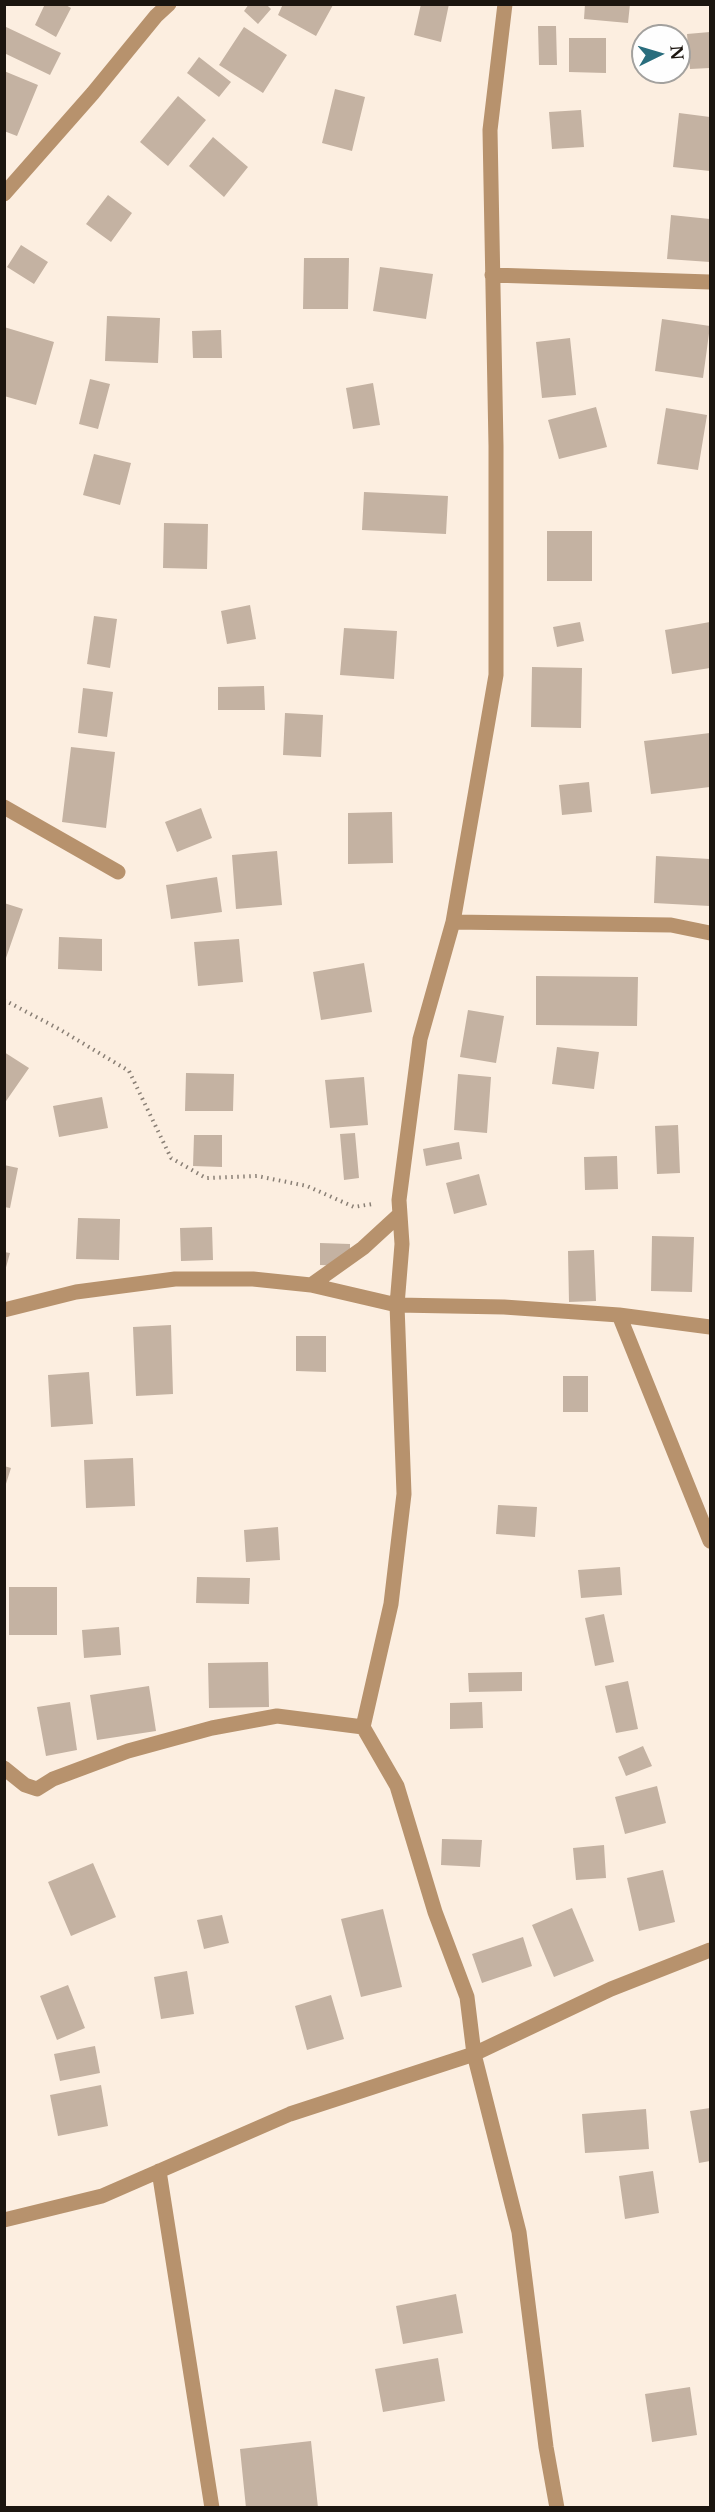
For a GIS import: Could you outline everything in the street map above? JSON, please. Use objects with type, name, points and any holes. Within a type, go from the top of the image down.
[{"type":"street","points":[[4,194],[93,93],[156,16],[169,4]]},
{"type":"street","points":[[505,4],[490,130],[496,446],[496,675],[453,922],[420,1039],[400,1207],[402,1244],[397,1305],[404,1494],[391,1604],[363,1726],[397,1786],[435,1912],[467,1997],[474,2054],[519,2232],[546,2447],[557,2508]]},
{"type":"street","points":[[492,275],[711,282]]},
{"type":"street","points":[[4,807],[118,872]]},
{"type":"street","points":[[453,922],[670,925],[711,933]]},
{"type":"street","points":[[311,1285],[363,1248],[400,1207]]},
{"type":"street","points":[[4,1310],[76,1292],[175,1279],[253,1279],[311,1285],[397,1305],[504,1307],[619,1315],[711,1327]]},
{"type":"street","points":[[619,1315],[711,1541]]},
{"type":"street","points":[[4,1768],[25,1785],[37,1789],[53,1779],[128,1751],[212,1728],[277,1716],[363,1726]]},
{"type":"street","points":[[4,2220],[102,2196],[290,2114],[474,2054],[611,1989],[711,1950]]},
{"type":"street","points":[[159,2171],[212,2508]]},
{"type":"path","points":[[4,1000],[59,1029],[129,1071],[171,1158],[206,1178],[257,1176],[307,1186],[354,1207],[400,1207]]},
{"type":"building","points":[[45,4],[64,4],[71,8],[56,37],[35,25]]},
{"type":"building","points":[[249,4],[266,4],[271,9],[258,24],[244,11]]},
{"type":"building","points":[[283,4],[333,5],[316,36],[278,15]]},
{"type":"building","points":[[421,4],[449,4],[441,42],[414,35]]},
{"type":"building","points":[[585,4],[630,4],[628,23],[584,19]]},
{"type":"building","points":[[4,26],[61,53],[50,75],[4,53]]},
{"type":"building","points":[[538,26],[556,26],[557,65],[539,65]]},
{"type":"building","points":[[244,27],[287,55],[263,93],[219,65]]},
{"type":"building","points":[[710,32],[710,68],[691,69],[691,34]]},
{"type":"building","points":[[569,38],[606,38],[606,73],[569,72]]},
{"type":"building","points":[[199,57],[231,82],[219,97],[187,73]]},
{"type":"building","points":[[4,71],[38,85],[17,136],[4,131]]},
{"type":"building","points":[[335,89],[365,97],[352,151],[322,143]]},
{"type":"building","points":[[178,96],[206,120],[168,166],[140,142]]},
{"type":"building","points":[[581,110],[584,147],[552,149],[549,112]]},
{"type":"building","points":[[679,113],[710,117],[710,171],[673,167]]},
{"type":"building","points":[[213,137],[248,167],[224,197],[189,166]]},
{"type":"building","points":[[108,195],[132,213],[111,242],[86,224]]},
{"type":"building","points":[[671,215],[710,219],[710,262],[667,259]]},
{"type":"building","points":[[21,245],[48,262],[34,284],[7,267]]},
{"type":"building","points":[[304,258],[349,258],[348,309],[303,309]]},
{"type":"building","points":[[380,267],[433,274],[426,319],[373,311]]},
{"type":"building","points":[[107,316],[160,318],[158,363],[105,361]]},
{"type":"building","points":[[662,319],[710,326],[703,378],[655,371]]},
{"type":"building","points":[[4,327],[54,342],[36,405],[4,396]]},
{"type":"building","points":[[221,330],[222,358],[193,358],[192,331]]},
{"type":"building","points":[[570,338],[576,395],[542,398],[536,342]]},
{"type":"building","points":[[90,379],[110,384],[98,429],[79,424]]},
{"type":"building","points":[[373,383],[380,425],[353,429],[346,388]]},
{"type":"building","points":[[596,407],[607,447],[559,459],[548,420]]},
{"type":"building","points":[[666,408],[707,415],[698,470],[657,464]]},
{"type":"building","points":[[94,454],[131,463],[120,505],[83,495]]},
{"type":"building","points":[[364,492],[448,496],[446,534],[362,530]]},
{"type":"building","points":[[164,523],[208,524],[207,569],[163,568]]},
{"type":"building","points":[[547,531],[592,531],[592,581],[547,581]]},
{"type":"building","points":[[250,605],[256,639],[227,644],[221,611]]},
{"type":"building","points":[[94,616],[117,619],[110,668],[87,664]]},
{"type":"building","points":[[580,622],[584,641],[557,647],[553,627]]},
{"type":"building","points":[[710,622],[710,668],[672,674],[665,630]]},
{"type":"building","points":[[344,628],[397,631],[394,679],[340,675]]},
{"type":"building","points":[[532,667],[582,668],[581,728],[531,727]]},
{"type":"building","points":[[264,686],[265,710],[218,710],[218,687]]},
{"type":"building","points":[[83,688],[113,692],[107,737],[78,733]]},
{"type":"building","points":[[285,713],[323,715],[321,757],[283,755]]},
{"type":"building","points":[[710,733],[710,787],[651,794],[644,741]]},
{"type":"building","points":[[71,747],[115,752],[106,828],[62,822]]},
{"type":"building","points":[[589,782],[592,812],[562,815],[559,785]]},
{"type":"building","points":[[201,808],[212,838],[177,852],[165,822]]},
{"type":"building","points":[[392,812],[393,863],[348,864],[348,813]]},
{"type":"building","points":[[277,851],[282,905],[236,909],[232,855]]},
{"type":"building","points":[[656,856],[710,859],[710,906],[654,903]]},
{"type":"building","points":[[217,877],[222,912],[171,919],[166,885]]},
{"type":"building","points":[[4,903],[23,909],[6,958],[4,957]]},
{"type":"building","points":[[59,937],[102,939],[102,971],[58,969]]},
{"type":"building","points":[[239,939],[243,982],[198,986],[194,942]]},
{"type":"building","points":[[364,963],[372,1012],[321,1020],[313,972]]},
{"type":"building","points":[[536,976],[638,977],[637,1026],[536,1025]]},
{"type":"building","points":[[468,1010],[504,1016],[496,1063],[460,1057]]},
{"type":"building","points":[[557,1047],[599,1052],[594,1089],[552,1084]]},
{"type":"building","points":[[4,1052],[29,1068],[4,1104]]},
{"type":"building","points":[[186,1073],[234,1074],[233,1111],[185,1111]]},
{"type":"building","points":[[458,1074],[491,1077],[487,1133],[454,1130]]},
{"type":"building","points":[[364,1077],[368,1125],[330,1128],[325,1080]]},
{"type":"building","points":[[102,1097],[108,1128],[59,1137],[53,1106]]},
{"type":"building","points":[[678,1125],[680,1173],[657,1174],[655,1126]]},
{"type":"building","points":[[355,1133],[359,1178],[344,1180],[340,1134]]},
{"type":"building","points":[[194,1135],[222,1135],[222,1167],[193,1166]]},
{"type":"building","points":[[459,1142],[462,1159],[426,1166],[423,1149]]},
{"type":"building","points":[[617,1156],[618,1189],[585,1190],[584,1157]]},
{"type":"building","points":[[4,1165],[18,1168],[10,1208],[4,1207]]},
{"type":"building","points":[[479,1174],[487,1205],[454,1214],[446,1183]]},
{"type":"building","points":[[78,1218],[120,1219],[119,1260],[76,1259]]},
{"type":"building","points":[[212,1227],[213,1260],[181,1261],[180,1228]]},
{"type":"building","points":[[652,1236],[694,1237],[692,1292],[651,1291]]},
{"type":"building","points":[[320,1243],[350,1244],[350,1266],[320,1265]]},
{"type":"building","points":[[594,1250],[596,1301],[569,1302],[568,1251]]},
{"type":"building","points":[[4,1252],[10,1253],[5,1271],[4,1271]]},
{"type":"building","points":[[171,1325],[173,1394],[136,1396],[133,1327]]},
{"type":"building","points":[[296,1336],[326,1336],[326,1372],[296,1371]]},
{"type":"building","points":[[89,1372],[93,1424],[51,1427],[48,1375]]},
{"type":"building","points":[[563,1376],[588,1376],[588,1412],[563,1412]]},
{"type":"building","points":[[133,1458],[135,1506],[86,1508],[84,1460]]},
{"type":"building","points":[[4,1466],[11,1468],[5,1487],[4,1487]]},
{"type":"building","points":[[498,1505],[537,1507],[535,1537],[496,1534]]},
{"type":"building","points":[[278,1527],[280,1560],[246,1562],[244,1530]]},
{"type":"building","points":[[620,1567],[622,1595],[581,1598],[578,1570]]},
{"type":"building","points":[[197,1577],[250,1578],[249,1604],[196,1603]]},
{"type":"building","points":[[9,1587],[57,1587],[57,1635],[9,1635]]},
{"type":"building","points":[[604,1614],[614,1662],[595,1666],[585,1618]]},
{"type":"building","points":[[119,1627],[121,1655],[84,1658],[82,1630]]},
{"type":"building","points":[[268,1662],[269,1707],[209,1708],[208,1663]]},
{"type":"building","points":[[522,1672],[522,1691],[469,1692],[468,1673]]},
{"type":"building","points":[[628,1681],[638,1729],[616,1733],[605,1686]]},
{"type":"building","points":[[149,1686],[156,1731],[97,1740],[90,1695]]},
{"type":"building","points":[[70,1702],[77,1750],[46,1756],[37,1707]]},
{"type":"building","points":[[482,1702],[483,1728],[450,1729],[450,1703]]},
{"type":"building","points":[[643,1746],[652,1766],[626,1776],[618,1757]]},
{"type":"building","points":[[657,1786],[666,1823],[625,1834],[615,1797]]},
{"type":"building","points":[[442,1839],[482,1840],[480,1867],[441,1865]]},
{"type":"building","points":[[604,1845],[606,1878],[576,1880],[573,1848]]},
{"type":"building","points":[[93,1863],[116,1917],[71,1936],[48,1882]]},
{"type":"building","points":[[663,1870],[675,1922],[639,1931],[627,1878]]},
{"type":"building","points":[[572,1908],[594,1961],[554,1977],[532,1925]]},
{"type":"building","points":[[383,1909],[402,1987],[361,1997],[341,1919]]},
{"type":"building","points":[[222,1915],[229,1943],[204,1949],[197,1920]]},
{"type":"building","points":[[523,1937],[532,1966],[482,1983],[472,1954]]},
{"type":"building","points":[[187,1971],[194,2014],[161,2019],[154,1977]]},
{"type":"building","points":[[68,1985],[85,2028],[57,2040],[40,1996]]},
{"type":"building","points":[[331,1995],[344,2039],[307,2050],[295,2006]]},
{"type":"building","points":[[95,2046],[100,2073],[60,2081],[54,2054]]},
{"type":"building","points":[[101,2085],[108,2126],[58,2136],[50,2095]]},
{"type":"building","points":[[710,2108],[710,2161],[699,2163],[690,2111]]},
{"type":"building","points":[[646,2109],[649,2149],[585,2153],[582,2114]]},
{"type":"building","points":[[653,2171],[659,2213],[625,2219],[619,2176]]},
{"type":"building","points":[[456,2294],[463,2333],[403,2344],[396,2306]]},
{"type":"building","points":[[438,2358],[445,2401],[383,2412],[375,2369]]},
{"type":"building","points":[[690,2387],[697,2435],[652,2442],[645,2394]]},
{"type":"building","points":[[311,2441],[318,2508],[246,2508],[240,2449]]}]
